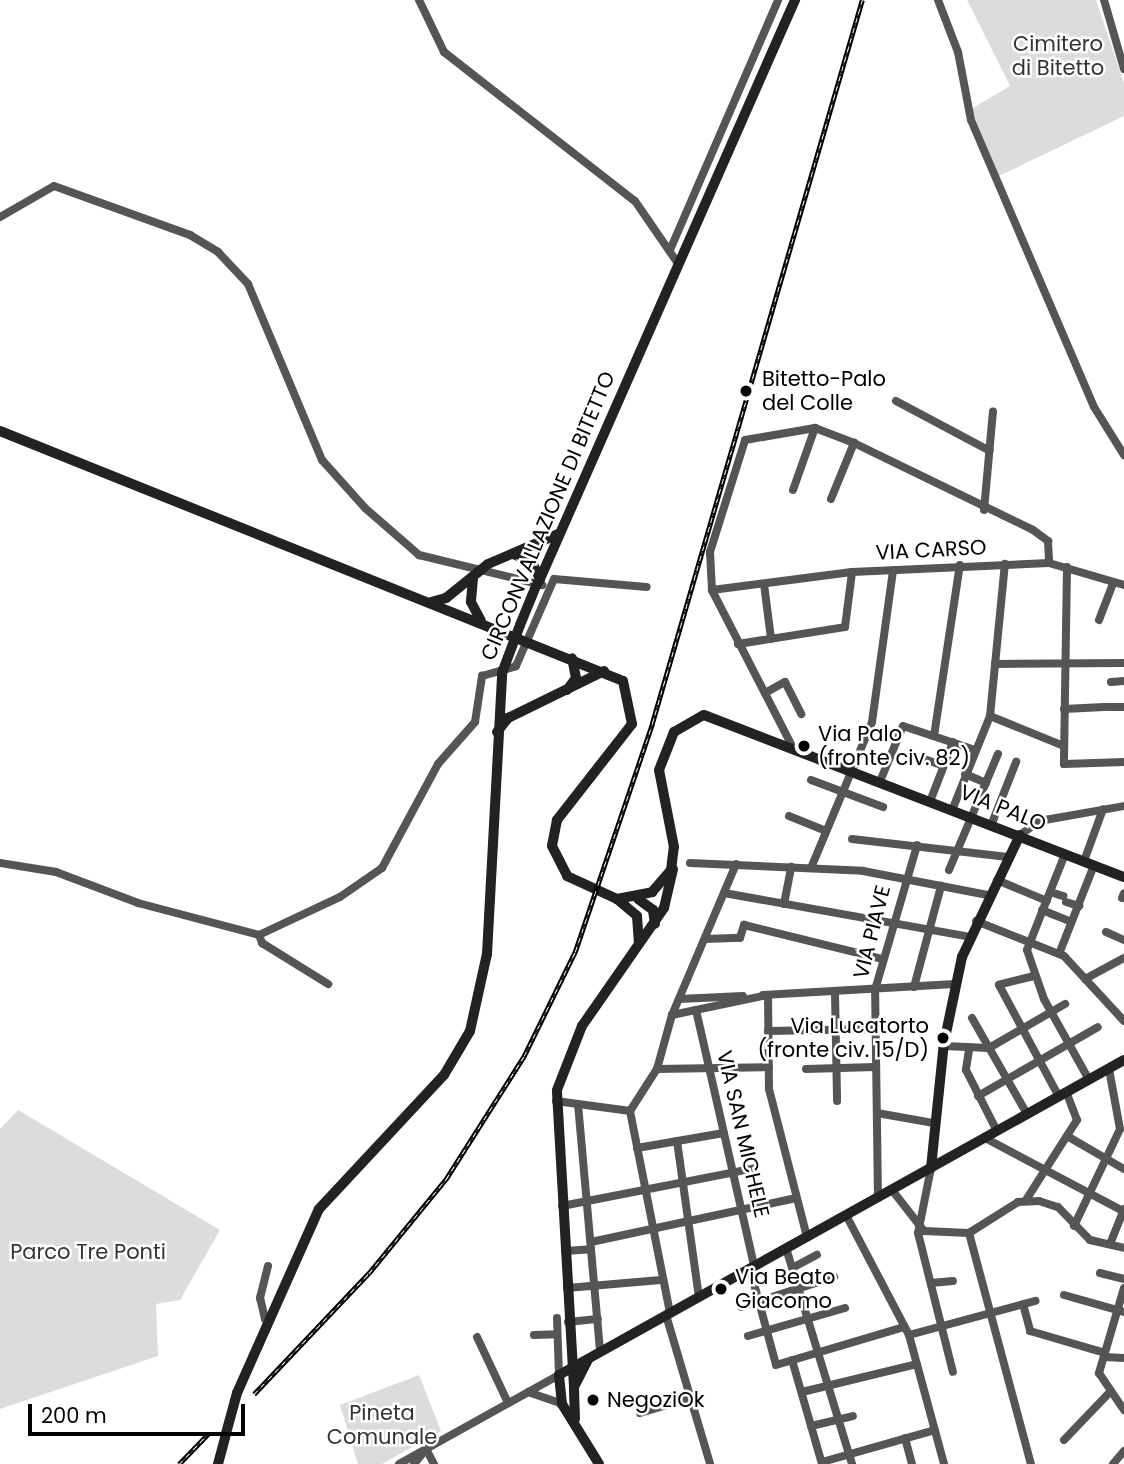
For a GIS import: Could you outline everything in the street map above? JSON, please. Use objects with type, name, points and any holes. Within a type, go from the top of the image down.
[{"type":"main road","name":"CIRCONVALLAZIONE DI BITETTO","points":[[218,1464],[237,1392],[265,1319],[319,1209],[444,1075],[470,1031],[487,954],[495,734],[502,673],[520,625],[541,584],[560,532],[677,262],[795,0]]},
{"type":"main road","points":[[0,431],[431,601],[447,603],[481,621],[572,657],[590,671]]},
{"type":"main road","points":[[447,603],[488,564],[560,532]]},
{"type":"main road","points":[[513,554],[532,562],[541,584]]},
{"type":"main road","points":[[474,578],[481,621]]},
{"type":"main road","points":[[572,657],[576,678]]},
{"type":"main road","points":[[495,734],[508,718],[564,694],[590,671]]},
{"type":"main road","points":[[564,694],[576,678],[590,671],[604,671],[627,687],[632,724],[562,811],[552,846],[566,876],[617,899],[637,916]]},
{"type":"main road","points":[[498,691],[506,705],[526,710]]},
{"type":"main road","name":"VIA PALO","points":[[575,1423],[556,1101],[571,1045],[639,942],[655,925],[669,895],[673,863],[658,784],[663,754],[683,723],[704,715],[724,718],[1124,877]]},
{"type":"main road","points":[[931,1168],[933,1123],[955,984],[976,921],[1020,835]]},
{"type":"main road","points":[[617,899],[638,898],[662,884],[673,863]]},
{"type":"main road","points":[[638,898],[639,942]]},
{"type":"main road","points":[[638,898],[653,910],[655,925]]},
{"type":"main road","points":[[599,1464],[562,1404],[559,1375],[1124,1060]]},
{"type":"main road","points":[[574,1387],[588,1359]]},
{"type":"street","points":[[419,0],[444,52],[619,187],[677,262]]},
{"type":"street","points":[[670,250],[778,0]]},
{"type":"street","points":[[937,0],[958,52],[971,120],[1094,407],[1124,455]]},
{"type":"street","points":[[1104,0],[1124,69]]},
{"type":"street","points":[[0,217],[54,186],[190,235],[218,252],[248,284],[322,460],[365,508],[419,555],[541,584],[564,576],[647,587]]},
{"type":"street","points":[[896,401],[990,451]]},
{"type":"street","points":[[984,510],[993,411]]},
{"type":"street","points":[[793,490],[815,428]]},
{"type":"street","points":[[791,744],[712,590],[710,552],[745,440],[815,428],[854,443],[1048,541],[1049,563]]},
{"type":"street","points":[[831,499],[854,443]]},
{"type":"street","name":"VIA CARSO","points":[[738,644],[845,627],[852,572],[1049,563],[1124,585]]},
{"type":"street","points":[[953,808],[990,716],[1005,564]]},
{"type":"street","points":[[934,736],[960,565]]},
{"type":"street","points":[[1067,567],[1065,764],[1124,762]]},
{"type":"street","points":[[712,590],[852,572]]},
{"type":"street","points":[[811,868],[853,769],[877,699],[893,572]]},
{"type":"street","points":[[1099,620],[1113,583]]},
{"type":"street","points":[[259,935],[340,897],[382,868],[438,764],[475,722],[482,676],[516,666],[541,584]]},
{"type":"street","points":[[764,584],[771,639]]},
{"type":"street","points":[[995,664],[1124,663]]},
{"type":"street","points":[[1111,681],[1124,681]]},
{"type":"street","points":[[765,693],[785,682],[801,714]]},
{"type":"street","points":[[1064,709],[1124,707]]},
{"type":"street","points":[[990,716],[1064,746]]},
{"type":"street","points":[[881,779],[903,726],[975,750]]},
{"type":"street","points":[[931,799],[953,742]]},
{"type":"street","points":[[949,870],[998,754]]},
{"type":"street","points":[[928,760],[944,766]]},
{"type":"street","points":[[992,823],[1016,762]]},
{"type":"street","points":[[965,774],[986,783]]},
{"type":"street","points":[[811,780],[883,807]]},
{"type":"street","points":[[1020,835],[1039,821],[1124,806]]},
{"type":"street","points":[[1059,954],[1079,906],[1103,809]]},
{"type":"street","points":[[789,816],[826,831]]},
{"type":"street","points":[[852,839],[958,849],[1008,857]]},
{"type":"street","name":"VIA PIAVE","points":[[877,1198],[875,990],[904,879],[917,845]]},
{"type":"street","points":[[1065,854],[1030,942],[1034,976],[1089,1080]]},
{"type":"street","points":[[0,863],[56,872],[138,903],[259,935],[328,984]]},
{"type":"street","points":[[690,863],[811,868],[904,879],[988,895]]},
{"type":"street","points":[[710,1464],[668,1314],[630,1111],[657,1069],[672,1015],[736,864]]},
{"type":"street","points":[[784,904],[791,867]]},
{"type":"street","points":[[996,880],[1065,899],[1079,906]]},
{"type":"street","points":[[914,986],[941,886]]},
{"type":"street","points":[[724,893],[970,937]]},
{"type":"street","points":[[1042,910],[1071,922]]},
{"type":"street","points":[[976,921],[1059,954],[1124,1021]]},
{"type":"street","points":[[705,939],[740,938],[744,925],[882,959]]},
{"type":"street","points":[[1106,932],[1124,940]]},
{"type":"street","points":[[1084,979],[1124,958]]},
{"type":"street","points":[[892,1190],[918,1225],[934,1233],[969,1233],[1026,1200],[1078,1114],[1038,1061],[999,985],[1034,976]]},
{"type":"street","points":[[679,999],[835,993],[955,984]]},
{"type":"street","points":[[835,993],[837,1101]]},
{"type":"street","points":[[672,1015],[768,995]]},
{"type":"street","points":[[768,995],[769,1067],[796,1198],[807,1237]]},
{"type":"street","points":[[944,1046],[970,1050],[989,1048],[1065,1004]]},
{"type":"street","name":"VIA SAN MICHELE","points":[[696,1010],[743,1211],[759,1300],[776,1365],[792,1360]]},
{"type":"street","points":[[972,1018],[1027,1114]]},
{"type":"street","points":[[978,1096],[1098,1027]]},
{"type":"street","points":[[768,1031],[875,1028]]},
{"type":"street","points":[[970,1050],[965,1066],[997,1131]]},
{"type":"street","points":[[657,1069],[769,1067]]},
{"type":"street","points":[[807,1069],[875,1067]]},
{"type":"street","points":[[1074,1226],[1122,1129],[1109,1069]]},
{"type":"street","points":[[556,1101],[630,1111]]},
{"type":"street","points":[[578,1104],[600,1352]]},
{"type":"street","points":[[877,1113],[933,1123]]},
{"type":"street","points":[[637,1148],[724,1133]]},
{"type":"street","points":[[1067,1136],[1124,1169]]},
{"type":"street","points":[[985,1138],[1048,1166],[1124,1210],[1110,1244]]},
{"type":"street","points":[[677,1141],[699,1297]]},
{"type":"street","points":[[562,1206],[588,1204],[755,1168]]},
{"type":"street","points":[[931,1168],[918,1225],[953,1372]]},
{"type":"street","points":[[565,1251],[796,1198]]},
{"type":"street","points":[[1026,1200],[1058,1207],[1090,1240],[1124,1248]]},
{"type":"street","points":[[846,1215],[907,1331],[944,1464]]},
{"type":"street","points":[[969,1233],[1031,1464]]},
{"type":"street","points":[[786,1248],[810,1318],[852,1464]]},
{"type":"street","points":[[794,1267],[817,1255]]},
{"type":"street","points":[[265,1319],[260,1298],[268,1266]]},
{"type":"street","points":[[1100,1273],[1124,1279]]},
{"type":"street","points":[[741,1307],[834,1277]]},
{"type":"street","points":[[566,1288],[661,1280]]},
{"type":"street","points":[[930,1283],[953,1281]]},
{"type":"street","points":[[1124,1287],[1121,1311],[1100,1373],[1109,1393],[1124,1410]]},
{"type":"street","points":[[1065,1295],[1121,1311]]},
{"type":"street","points":[[935,1430],[822,1463],[792,1360],[907,1331],[942,1327],[1035,1301]]},
{"type":"street","points":[[1023,1304],[1030,1331],[1105,1355],[1124,1358]]},
{"type":"street","points":[[748,1336],[845,1308]]},
{"type":"street","points":[[399,1464],[559,1375],[557,1318]]},
{"type":"street","points":[[568,1322],[598,1319]]},
{"type":"street","points":[[534,1335],[557,1334]]},
{"type":"street","points":[[477,1336],[508,1404]]},
{"type":"street","points":[[802,1392],[916,1364]]},
{"type":"street","points":[[528,1392],[562,1404]]},
{"type":"street","points":[[1064,1440],[1109,1393]]},
{"type":"street","points":[[640,1413],[691,1398]]},
{"type":"street","points":[[811,1426],[853,1416]]},
{"type":"street","points":[[905,1438],[912,1464]]},
{"type":"street","points":[[414,1464],[426,1449]]},
{"type":"street","points":[[426,1449],[434,1464]]},
{"type":"street","points":[[1113,1464],[1124,1451]]},
{"type":"green space","name":"Cimitero di Bitetto","points":[[967,0],[1096,0],[1124,83],[1124,116],[999,176],[971,109],[1010,86]]},
{"type":"green space","name":"Parco Tre Ponti","points":[[18,1110],[220,1230],[180,1300],[156,1304],[158,1356],[0,1409],[0,1129]]},
{"type":"green space","name":"Pineta Comunale","points":[[419,1375],[441,1431],[382,1464],[358,1464],[340,1405]]},
{"type":"railway","points":[[254,1394],[369,1273],[446,1179],[524,1056],[575,952],[652,724],[862,0]]},
{"type":"railway","points":[[179,1464],[208,1434]]},
{"type":"place","name":"Bitetto-Palo del Colle","points":[[746,391]]},
{"type":"place","name":"Via Palo (fronte civ. 82)","points":[[804,746]]},
{"type":"place","name":"Via Lucatorto (fronte civ. 15/D)","points":[[943,1038]]},
{"type":"place","name":"Via Beato Giacomo","points":[[721,1289]]},
{"type":"place","name":"NegoziOk","points":[[593,1400]]}]
